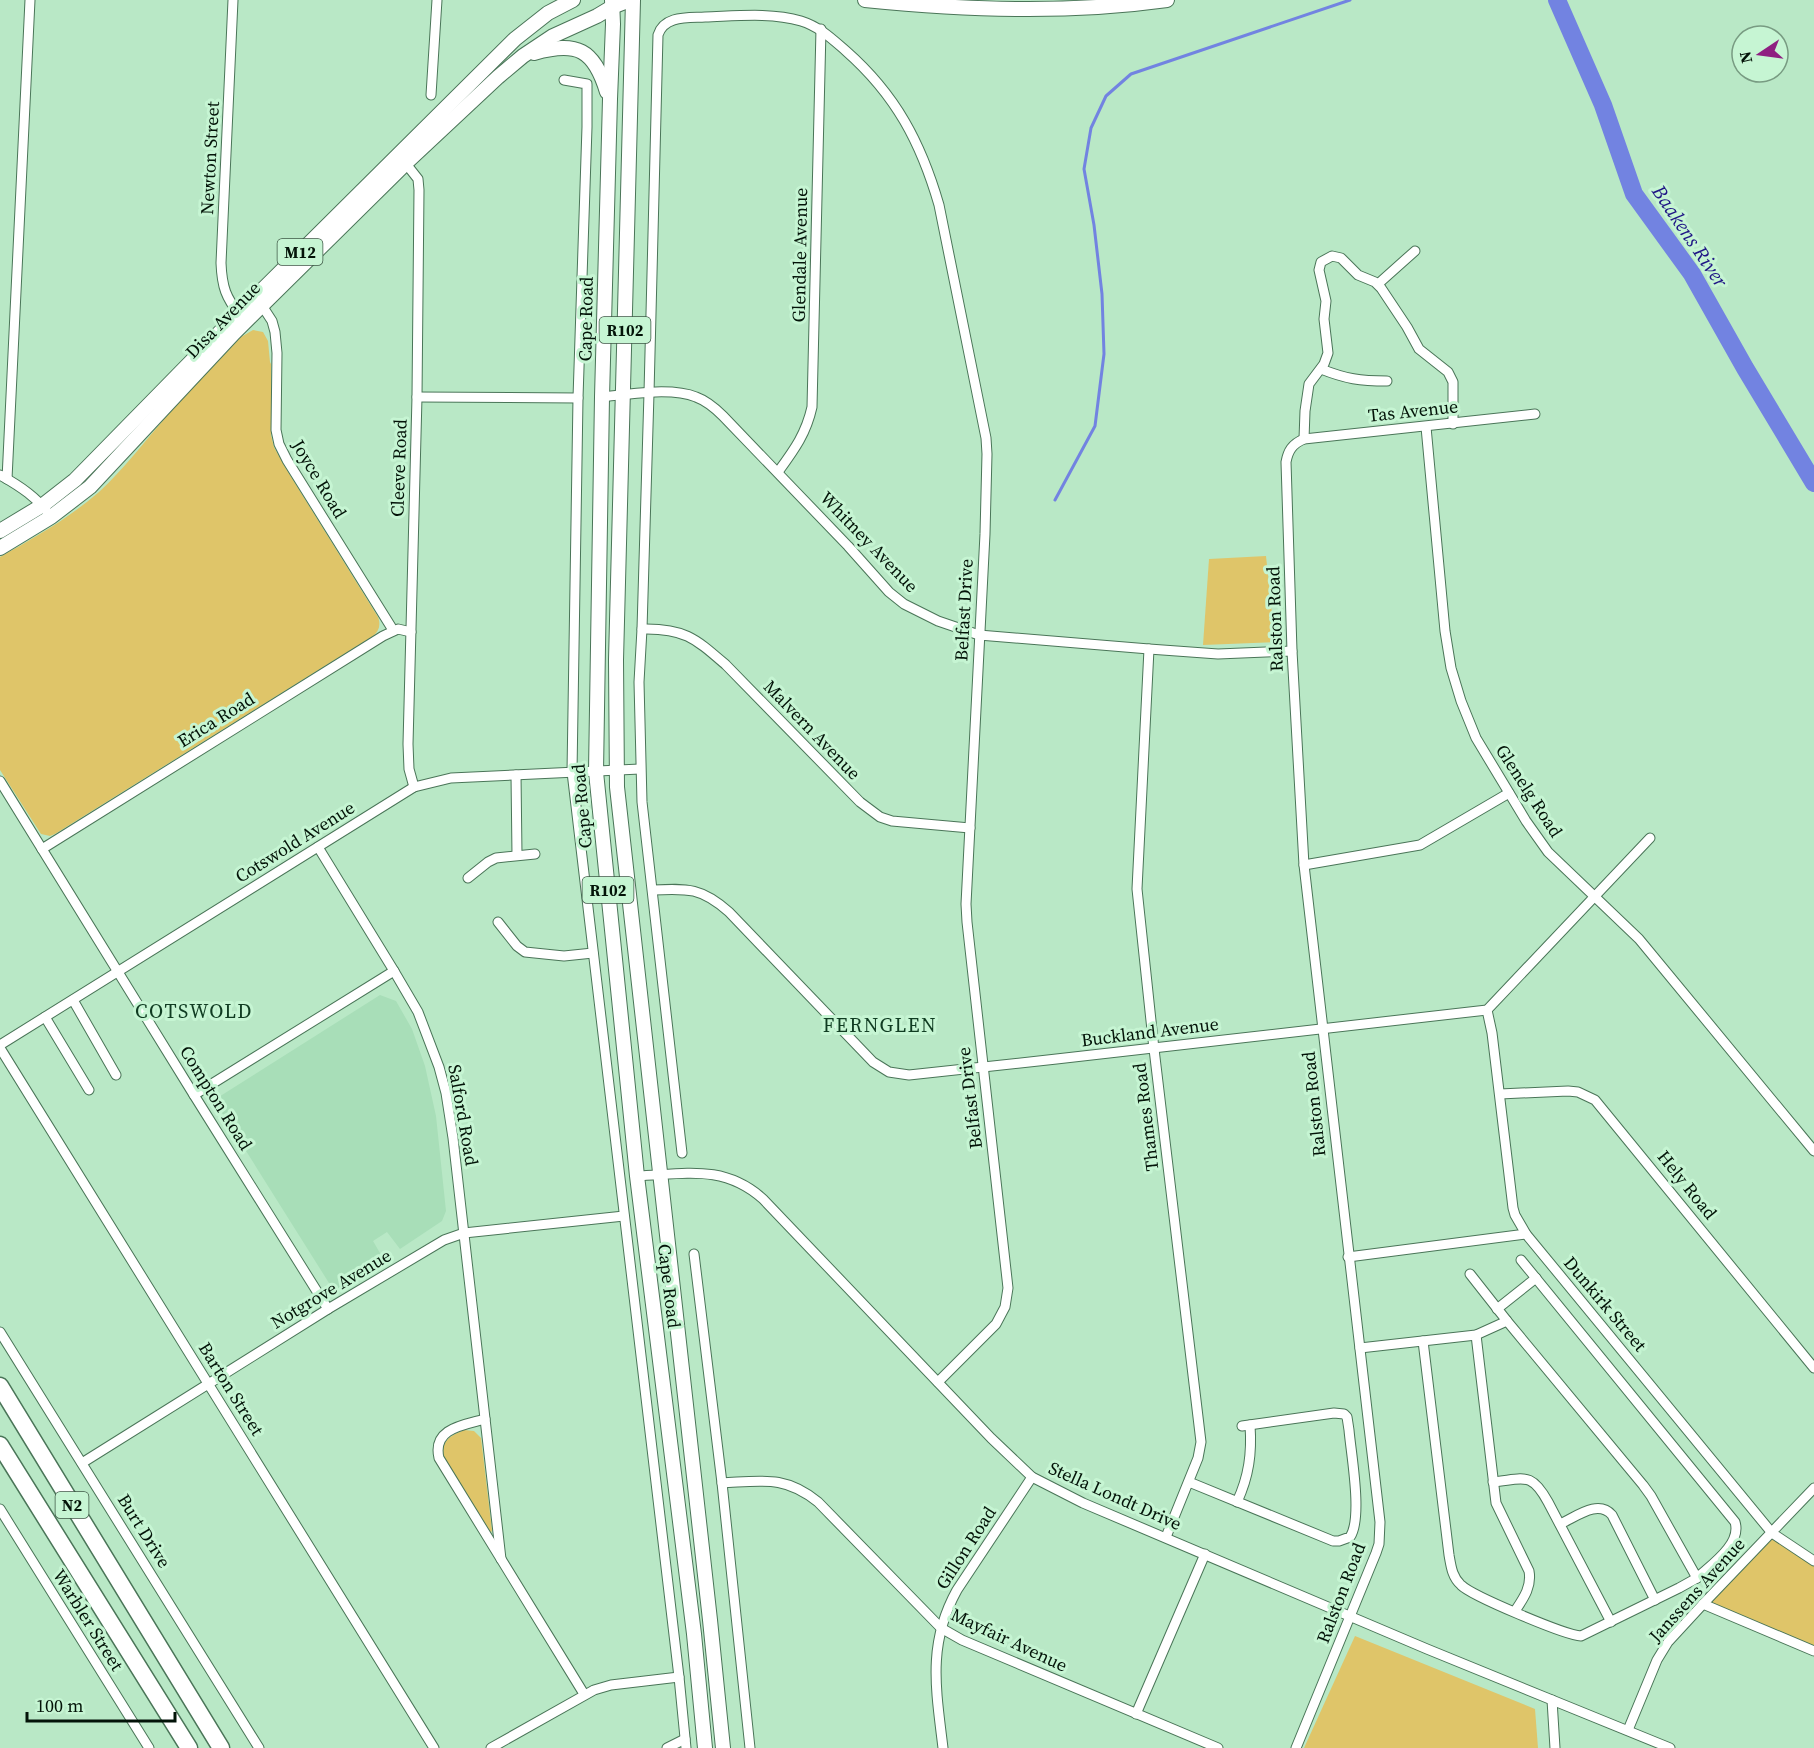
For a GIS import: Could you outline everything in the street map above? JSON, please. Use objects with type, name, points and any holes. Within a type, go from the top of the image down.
[{"type":"highway","name":"N2","points":[[0,1386],[221,1748]]},
{"type":"highway","name":"N2","points":[[0,1445],[189,1748]]},
{"type":"highway","points":[[0,1459],[60,1542]]},
{"type":"main road","name":"Disa Avenue","points":[[0,548],[47,511],[75,480],[403,159],[522,33],[548,13],[573,0]]},
{"type":"main road","name":"M12","points":[[612,3],[631,0]]},
{"type":"main road","name":"Cape Road","points":[[631,0],[624,395],[616,660],[616,771],[723,1748]]},
{"type":"main road","points":[[865,0],[954,8],[1026,10],[1089,8],[1167,0]]},
{"type":"main road","name":"Disa Avenue","points":[[403,159],[523,56],[553,36],[597,16],[612,3]]},
{"type":"main road","name":"Cape Road","points":[[612,3],[602,397],[596,772],[637,1176],[705,1748]]},
{"type":"main road","points":[[523,56],[552,48],[566,47],[584,53],[602,74],[610,99]]},
{"type":"main road","name":"Disa Avenue","points":[[0,531],[47,511]]},
{"type":"main road","points":[[698,1675],[716,1673]]},
{"type":"street","points":[[30,0],[4,477],[32,495],[47,511]]},
{"type":"street","name":"Newton Street","points":[[233,0],[221,263],[225,293],[242,318]]},
{"type":"street","points":[[431,94],[437,0]]},
{"type":"street","name":"Belfast Drive","points":[[649,393],[658,35],[662,26],[673,20],[780,17],[801,21],[821,29],[866,68],[888,95],[917,142],[931,176],[939,205],[987,446],[967,922],[1007,1278],[1007,1298],[996,1324],[938,1382]]},
{"type":"street","name":"Glendale Avenue","points":[[778,472],[803,436],[813,407],[821,29]]},
{"type":"street","name":"Cape Road","points":[[564,80],[587,84],[578,398],[572,772],[685,1743]]},
{"type":"street","name":"Cleeve Road","points":[[403,159],[418,179],[419,190],[417,396],[408,761],[414,787]]},
{"type":"street","points":[[1378,284],[1415,251]]},
{"type":"street","points":[[1387,381],[1346,378],[1322,369],[1328,346],[1323,319],[1326,295],[1319,270],[1321,262],[1332,256],[1341,258],[1358,275],[1378,284],[1411,332],[1419,349],[1448,372],[1453,382],[1453,424]]},
{"type":"street","name":"Joyce Road","points":[[259,301],[272,321],[275,332],[276,423],[279,444],[393,630]]},
{"type":"street","name":"Ralston Road","points":[[1296,1748],[1376,1553],[1380,1522],[1304,865],[1292,651],[1286,462],[1288,454],[1300,441],[1309,384],[1322,369]]},
{"type":"street","points":[[649,393],[639,682],[640,769],[682,1153]]},
{"type":"street","name":"Whitney Avenue","points":[[602,397],[649,393],[689,394],[711,405],[778,472],[889,592],[904,604],[938,621],[979,634],[1149,649],[1218,654],[1292,651]]},
{"type":"street","points":[[417,396],[578,398]]},
{"type":"street","name":"Tas Avenue","points":[[1300,441],[1535,414]]},
{"type":"street","name":"Glenelg Road","points":[[1426,427],[1445,631],[1451,668],[1476,738],[1535,835],[1548,852],[1639,939],[1814,1151]]},
{"type":"street","name":"Malvern Avenue","points":[[642,629],[660,628],[680,632],[704,646],[726,665],[860,802],[880,818],[970,828]]},
{"type":"street","points":[[393,630],[411,632]]},
{"type":"street","name":"Erica Road","points":[[42,849],[393,630]]},
{"type":"street","name":"Thames Road","points":[[1149,649],[1137,889],[1201,1442],[1201,1451],[1166,1537]]},
{"type":"street","name":"Cotswold Avenue","points":[[0,1046],[414,787],[451,778],[640,769]]},
{"type":"street","points":[[516,775],[517,855]]},
{"type":"street","name":"Compton Road","points":[[0,781],[328,1309]]},
{"type":"street","points":[[1304,865],[1420,845],[1509,793]]},
{"type":"street","points":[[1487,1010],[1650,838]]},
{"type":"street","name":"Salford Road","points":[[318,847],[418,1012],[439,1067],[451,1120],[501,1559]]},
{"type":"street","points":[[468,878],[492,859],[536,854]]},
{"type":"street","name":"Buckland Avenue","points":[[653,890],[695,891],[717,901],[873,1062],[880,1068],[898,1075],[983,1068],[1487,1010]]},
{"type":"street","points":[[498,922],[517,946],[525,952],[560,956],[593,953]]},
{"type":"street","points":[[194,1095],[394,971]]},
{"type":"street","points":[[73,1000],[116,1075]]},
{"type":"street","name":"Dunkirk Street","points":[[1487,1010],[1492,1033],[1513,1208],[1526,1234],[1772,1533],[1814,1561]]},
{"type":"street","points":[[45,1017],[89,1090]]},
{"type":"street","name":"Barton Street","points":[[0,1046],[434,1748]]},
{"type":"street","name":"Hely Road","points":[[1500,1094],[1568,1091],[1578,1092],[1595,1100],[1814,1368]]},
{"type":"street","name":"Stella Londt Drive","points":[[637,1176],[685,1173],[722,1176],[735,1179],[755,1191],[991,1438],[1032,1477],[1083,1503],[1670,1748]]},
{"type":"street","name":"Notgrove Avenue","points":[[82,1463],[328,1309],[444,1240],[464,1233],[624,1216]]},
{"type":"street","points":[[1348,1257],[1526,1234]]},
{"type":"street","name":"Cape Road","points":[[694,1254],[723,1483],[750,1748]]},
{"type":"street","points":[[1423,1341],[1449,1555],[1453,1575],[1462,1586],[1468,1591],[1577,1636],[1585,1635],[1697,1578],[1734,1539],[1737,1528],[1735,1522],[1521,1260]]},
{"type":"street","points":[[1470,1274],[1647,1491],[1697,1578]]},
{"type":"street","points":[[1497,1309],[1536,1278]]},
{"type":"street","points":[[1360,1348],[1476,1335],[1507,1321]]},
{"type":"street","name":"Burt Drive","points":[[0,1332],[259,1748]]},
{"type":"street","points":[[1476,1335],[1497,1509],[1530,1577],[1528,1589],[1515,1611]]},
{"type":"street","points":[[1189,1482],[1333,1541],[1345,1540],[1354,1532],[1356,1509],[1347,1417],[1344,1414],[1334,1413],[1246,1425],[1250,1465],[1238,1502]]},
{"type":"street","name":"Salford Road","points":[[485,1419],[462,1425],[445,1433],[440,1439],[438,1451],[442,1464],[584,1694]]},
{"type":"street","name":"Gillon Road","points":[[943,1748],[936,1682],[936,1659],[941,1628],[957,1590],[1032,1477]]},
{"type":"street","points":[[1493,1482],[1532,1480],[1541,1489],[1611,1622]]},
{"type":"street","name":"Mayfair Avenue","points":[[723,1483],[780,1482],[801,1489],[818,1502],[941,1628],[962,1640],[1218,1748]]},
{"type":"street","name":"Janssens Avenue","points":[[1628,1730],[1662,1650],[1814,1488]]},
{"type":"street","points":[[1560,1524],[1592,1509],[1608,1511],[1655,1600]]},
{"type":"street","name":"Warbler Street","points":[[2,1515],[149,1748]]},
{"type":"street","points":[[1136,1714],[1205,1554]]},
{"type":"street","points":[[1703,1604],[1814,1651]]},
{"type":"street","points":[[491,1748],[584,1694],[611,1684],[679,1677]]},
{"type":"street","points":[[1552,1700],[1555,1748]]},
{"type":"street","points":[[667,1748],[685,1743]]},
{"type":"shaded area","points":[[253,330],[263,332],[268,341],[271,364],[271,435],[274,447],[378,617],[378,630],[373,636],[55,834],[50,836],[41,834],[0,770],[0,557],[63,519],[99,492],[241,337]]},
{"type":"shaded area","points":[[1266,556],[1275,642],[1203,645],[1209,559]]},
{"type":"shaded area","points":[[380,995],[396,1001],[412,1029],[425,1066],[436,1116],[446,1211],[442,1221],[400,1249],[387,1232],[373,1241],[384,1260],[334,1291],[214,1100]]},
{"type":"shaded area","points":[[464,1430],[474,1431],[481,1438],[491,1533],[444,1458],[443,1447],[447,1440]]},
{"type":"shaded area","points":[[1770,1536],[1814,1566],[1814,1649],[1707,1604]]},
{"type":"shaded area","points":[[1355,1636],[1535,1709],[1538,1748],[1304,1748]]},
{"type":"waterway","points":[[1055,500],[1095,426],[1104,354],[1102,294],[1094,225],[1084,169],[1091,128],[1106,96],[1131,74],[1350,0]]},
{"type":"waterway","name":"Baakens River","points":[[1557,0],[1603,105],[1634,194],[1692,274],[1814,483]]},
{"type":"district","name":"COTSWOLD","points":[[194,1011]]},
{"type":"district","name":"FERNGLEN","points":[[880,1025]]}]
